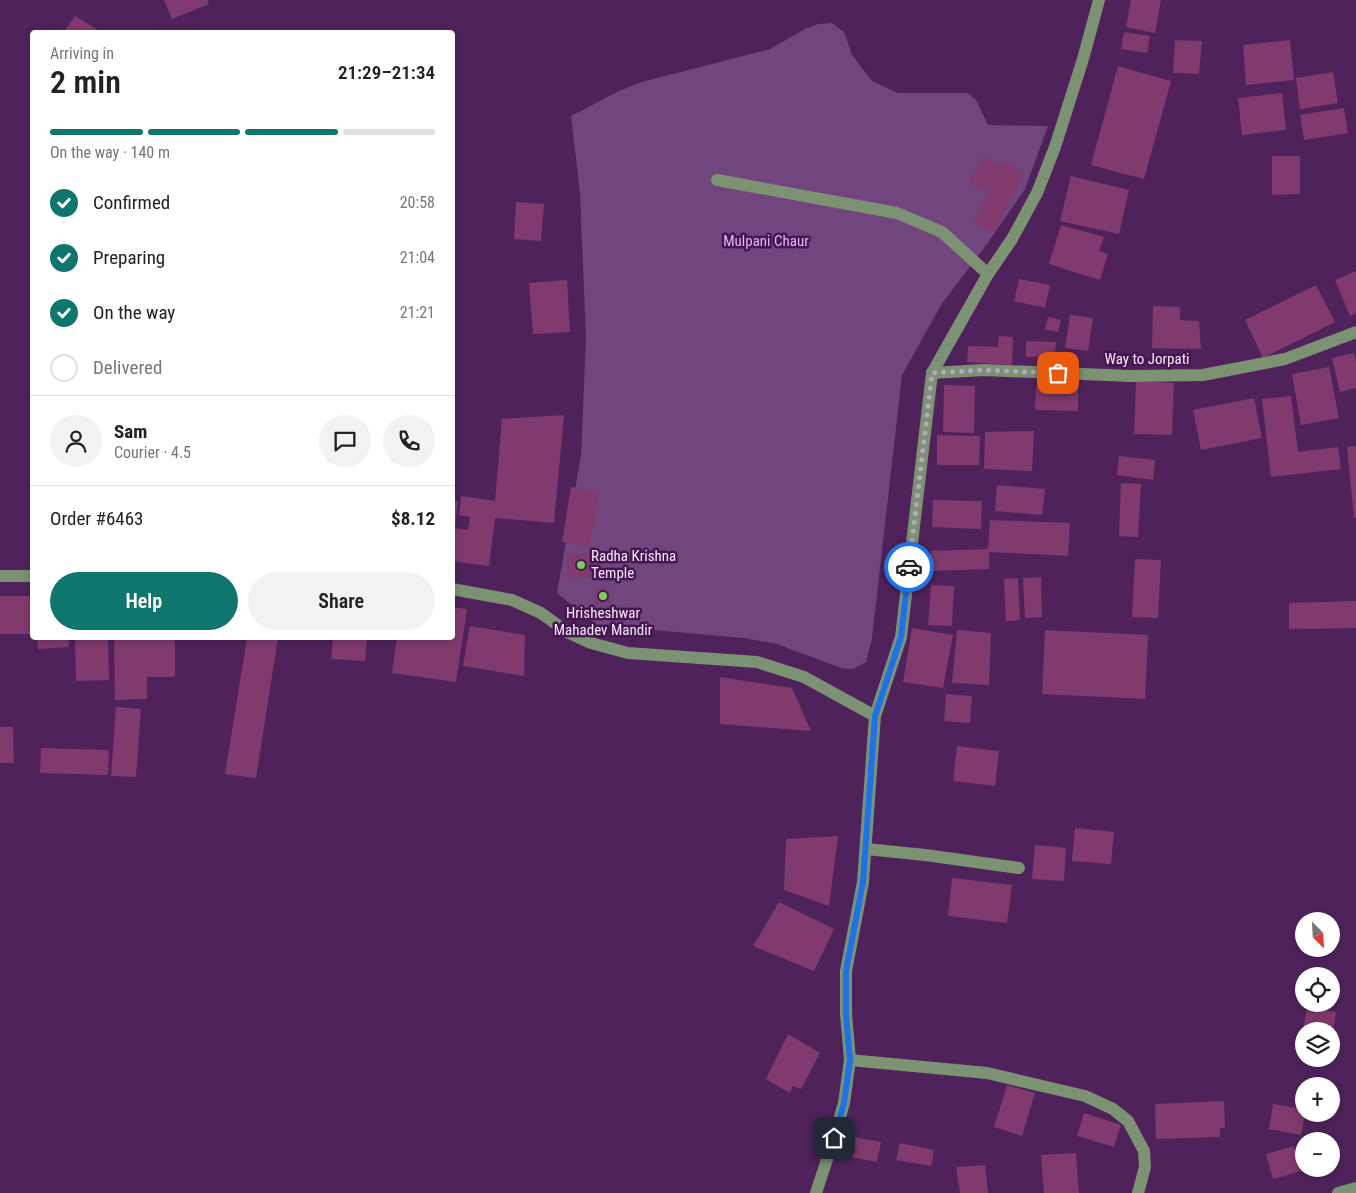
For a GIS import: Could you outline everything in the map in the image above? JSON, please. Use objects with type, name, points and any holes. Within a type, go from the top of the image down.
[{"type":"street","points":[[816,1193],[844,1103],[850,1060],[846,1014],[846,971],[863,882],[875,716],[901,637],[932,373],[988,274],[1012,239],[1036,193],[1083,60],[1099,0]]},
{"type":"street","points":[[717,180],[897,213],[942,232],[988,274]]},
{"type":"street","name":"Way to Jorpati","points":[[932,373],[984,370],[1131,376],[1203,375],[1285,360],[1356,332]]},
{"type":"street","points":[[0,576],[30,576]]},
{"type":"street","points":[[455,590],[512,600],[541,613],[567,632],[591,643],[628,653],[757,662],[804,677],[875,716]]},
{"type":"street","points":[[866,849],[1019,868]]},
{"type":"street","points":[[850,1060],[987,1073],[1085,1096],[1113,1109],[1128,1122],[1144,1151],[1145,1167],[1138,1193]]},
{"type":"street","points":[[1338,1193],[1356,1188]]},
{"type":"green space","name":"Mulpani Chaur","points":[[832,23],[844,32],[852,55],[872,81],[898,93],[967,93],[976,100],[988,125],[1048,126],[1025,189],[941,305],[902,375],[872,638],[866,662],[853,669],[841,668],[777,644],[744,638],[596,625],[557,593],[581,456],[586,339],[580,193],[571,116],[619,91],[642,82],[770,49],[805,29],[818,24]]},
{"type":"building","points":[[164,0],[207,0],[209,4],[172,19]]},
{"type":"building","points":[[1131,0],[1161,0],[1155,33],[1126,27]]},
{"type":"building","points":[[75,16],[98,30],[65,30]]},
{"type":"building","points":[[1124,32],[1150,36],[1147,53],[1121,49]]},
{"type":"building","points":[[1175,40],[1202,41],[1199,74],[1173,73]]},
{"type":"building","points":[[1290,40],[1294,80],[1246,85],[1243,45]]},
{"type":"building","points":[[1118,66],[1171,81],[1144,179],[1091,165]]},
{"type":"building","points":[[1333,72],[1338,103],[1300,109],[1296,78]]},
{"type":"building","points":[[1282,93],[1286,130],[1242,135],[1238,98]]},
{"type":"building","points":[[1344,108],[1348,133],[1304,140],[1300,115]]},
{"type":"building","points":[[984,156],[1001,166],[986,192],[968,182]]},
{"type":"building","points":[[1272,156],[1300,156],[1300,194],[1272,195]]},
{"type":"building","points":[[1004,161],[1025,172],[994,232],[973,222]]},
{"type":"building","points":[[1071,176],[1129,190],[1119,234],[1060,221]]},
{"type":"building","points":[[516,202],[544,204],[541,241],[514,239]]},
{"type":"building","points":[[1061,225],[1104,237],[1099,251],[1108,254],[1100,280],[1049,264]]},
{"type":"building","points":[[1356,271],[1356,313],[1350,316],[1335,280]]},
{"type":"building","points":[[1019,279],[1050,285],[1045,308],[1014,301]]},
{"type":"building","points":[[567,280],[570,332],[533,334],[529,283]]},
{"type":"building","points":[[1316,285],[1335,322],[1263,358],[1245,320]]},
{"type":"building","points":[[1153,306],[1180,307],[1180,320],[1199,321],[1201,349],[1152,348]]},
{"type":"building","points":[[1070,315],[1093,318],[1088,351],[1065,348]]},
{"type":"building","points":[[1048,317],[1061,320],[1058,332],[1045,329]]},
{"type":"building","points":[[999,336],[1013,337],[1012,365],[967,362],[968,346],[998,347]]},
{"type":"building","points":[[1026,341],[1056,342],[1055,357],[1026,357]]},
{"type":"building","points":[[1354,353],[1356,388],[1340,392],[1332,358]]},
{"type":"building","points":[[1329,367],[1339,418],[1301,425],[1292,374]]},
{"type":"building","points":[[1136,381],[1174,383],[1172,435],[1134,434]]},
{"type":"building","points":[[944,385],[975,386],[974,433],[943,432]]},
{"type":"building","points":[[1036,387],[1078,388],[1078,411],[1035,410]]},
{"type":"building","points":[[1291,396],[1298,452],[1338,447],[1341,469],[1271,477],[1262,399]]},
{"type":"building","points":[[1254,398],[1262,438],[1201,450],[1193,410]]},
{"type":"building","points":[[564,415],[554,523],[495,518],[489,566],[455,561],[455,528],[468,530],[470,517],[459,515],[461,496],[495,501],[502,419]]},
{"type":"building","points":[[1034,431],[1032,471],[984,469],[985,432]]},
{"type":"building","points":[[937,435],[980,436],[979,465],[937,465]]},
{"type":"building","points":[[1356,446],[1356,518],[1354,518],[1347,447]]},
{"type":"building","points":[[1119,456],[1155,460],[1153,480],[1117,475]]},
{"type":"building","points":[[1121,483],[1141,484],[1138,537],[1119,536]]},
{"type":"building","points":[[997,485],[1045,489],[1042,515],[995,511]]},
{"type":"building","points":[[571,487],[599,492],[589,547],[562,542]]},
{"type":"building","points":[[455,500],[458,501],[455,528]]},
{"type":"building","points":[[933,500],[982,501],[981,529],[932,527]]},
{"type":"building","points":[[990,520],[1070,523],[1068,556],[989,552],[989,569],[932,571],[931,551],[988,549]]},
{"type":"building","name":"Radha Krishna Temple","points":[[594,553],[594,577],[568,578],[567,554]]},
{"type":"building","points":[[1135,559],[1161,560],[1158,618],[1132,617]]},
{"type":"building","points":[[1041,577],[1042,617],[1025,618],[1023,578]]},
{"type":"building","points":[[1018,578],[1020,620],[1006,621],[1004,579]]},
{"type":"building","points":[[931,585],[954,586],[952,626],[928,625]]},
{"type":"building","name":"Hrisheshwar Mahadev Mandir","points":[[595,587],[610,588],[610,604],[595,604]]},
{"type":"building","points":[[0,596],[30,596],[30,634],[0,634]]},
{"type":"building","points":[[1356,601],[1356,628],[1289,629],[1289,603]]},
{"type":"building","points":[[455,607],[467,609],[456,682],[392,673],[397,640],[455,640]]},
{"type":"building","points":[[470,626],[525,635],[524,676],[463,666]]},
{"type":"building","points":[[912,628],[953,635],[943,688],[903,682]]},
{"type":"building","points":[[957,630],[991,633],[989,685],[952,683]]},
{"type":"building","points":[[1045,630],[1148,635],[1145,699],[1042,694]]},
{"type":"building","points":[[37,640],[68,640],[69,647],[38,649]]},
{"type":"building","points":[[75,640],[108,640],[109,680],[76,681]]},
{"type":"building","points":[[114,640],[175,640],[175,677],[147,677],[147,699],[115,700]]},
{"type":"building","points":[[247,640],[278,640],[256,778],[225,774]]},
{"type":"building","points":[[333,640],[367,640],[365,661],[331,659]]},
{"type":"building","points":[[720,677],[792,688],[811,731],[720,724]]},
{"type":"building","points":[[946,694],[972,696],[970,723],[944,721]]},
{"type":"building","points":[[116,707],[141,709],[136,777],[111,776]]},
{"type":"building","points":[[0,727],[13,727],[14,763],[0,763]]},
{"type":"building","points":[[957,746],[999,751],[995,786],[953,781]]},
{"type":"building","points":[[41,748],[109,750],[108,775],[40,773]]},
{"type":"building","points":[[1075,828],[1114,832],[1111,864],[1072,861]]},
{"type":"building","points":[[838,836],[829,906],[784,890],[786,839]]},
{"type":"building","points":[[1035,845],[1066,848],[1064,881],[1032,879]]},
{"type":"building","points":[[952,878],[1012,885],[1007,923],[948,916]]},
{"type":"building","points":[[779,902],[834,929],[814,971],[753,946]]},
{"type":"building","points":[[1306,1012],[1336,1012],[1334,1022],[1304,1022]]},
{"type":"building","points":[[788,1034],[820,1053],[801,1089],[793,1086],[790,1093],[766,1079]]},
{"type":"building","points":[[1007,1085],[1035,1093],[1022,1136],[994,1127]]},
{"type":"building","points":[[1224,1101],[1225,1128],[1220,1128],[1220,1137],[1156,1139],[1155,1104]]},
{"type":"building","points":[[1273,1104],[1295,1108],[1295,1122],[1303,1122],[1302,1132],[1295,1132],[1295,1134],[1269,1129]]},
{"type":"building","points":[[1084,1113],[1121,1125],[1114,1147],[1077,1136]]},
{"type":"building","points":[[855,1137],[881,1142],[877,1162],[851,1157]]},
{"type":"building","points":[[900,1143],[934,1150],[931,1166],[896,1160]]},
{"type":"building","points":[[1294,1146],[1295,1173],[1273,1179],[1266,1154]]},
{"type":"building","points":[[1076,1153],[1079,1193],[1044,1193],[1041,1155]]},
{"type":"building","points":[[985,1165],[988,1193],[960,1193],[956,1167]]},
{"type":"way so far","points":[[909,567],[932,373],[984,370],[1058,373]]},
{"type":"place","name":"Radha Krishna Temple","points":[[581,565]]},
{"type":"place","name":"Hrisheshwar Mahadev Mandir","points":[[603,596]]},
{"type":"route","points":[[834,1138],[844,1103],[850,1060],[846,1014],[846,971],[863,882],[875,716],[901,637],[909,567]]}]
